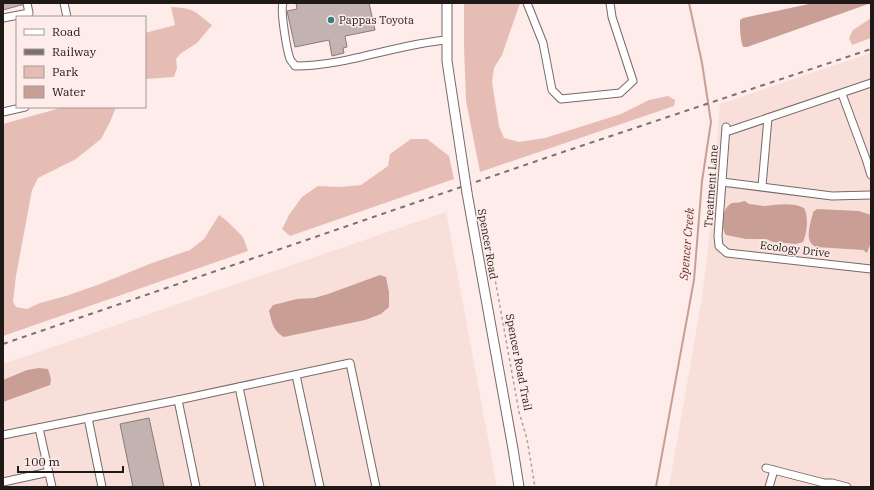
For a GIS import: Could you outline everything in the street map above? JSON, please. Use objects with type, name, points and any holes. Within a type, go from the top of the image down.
[{"type":"main road","name":"Spencer Road","points":[[447,3],[446,40],[448,69],[467,193],[513,449],[518,487]]},
{"type":"street","points":[[3,18],[29,12],[27,3]]},
{"type":"street","points":[[64,3],[67,16]]},
{"type":"street","points":[[283,3],[284,25],[290,59],[295,66],[310,66],[381,53],[432,41],[446,40]]},
{"type":"street","points":[[527,3],[543,43],[552,90],[561,99],[620,93],[633,81],[612,17],[610,3]]},
{"type":"street","points":[[762,186],[768,118],[871,83]]},
{"type":"street","points":[[842,94],[871,175]]},
{"type":"street","points":[[3,112],[21,108]]},
{"type":"street","name":"Treatment Lane","points":[[720,246],[718,236],[726,130],[768,118]]},
{"type":"street","points":[[722,182],[832,196],[871,195]]},
{"type":"street","name":"Ecology Drive","points":[[720,246],[727,253],[871,269]]},
{"type":"street","points":[[3,435],[178,400],[350,363],[376,487]]},
{"type":"street","points":[[296,375],[320,487]]},
{"type":"street","points":[[239,387],[260,487]]},
{"type":"street","points":[[178,400],[196,487]]},
{"type":"street","points":[[88,418],[102,487]]},
{"type":"street","points":[[39,428],[52,487]]},
{"type":"street","points":[[766,468],[824,485],[832,483],[847,487]]},
{"type":"street","points":[[770,487],[774,470]]},
{"type":"street","points":[[3,482],[49,472]]},
{"type":"path","name":"Spencer Road Trail","points":[[488,240],[519,412],[527,439],[535,487]]},
{"type":"shaded area","points":[[871,53],[871,487],[669,487],[702,298],[708,249],[720,104]]},
{"type":"shaded area","points":[[446,212],[497,487],[3,487],[3,364]]},
{"type":"green space","points":[[464,3],[520,3],[502,55],[494,68],[492,82],[499,126],[504,138],[519,142],[545,138],[621,114],[649,100],[668,96],[675,100],[674,106],[480,172],[466,101]]},
{"type":"green space","points":[[171,7],[190,10],[198,14],[212,25],[197,43],[180,54],[176,59],[177,68],[174,77],[146,79],[146,33],[175,25]]},
{"type":"green space","points":[[871,18],[871,38],[852,45],[849,38],[853,30]]},
{"type":"green space","points":[[60,108],[116,108],[101,139],[76,159],[38,178],[32,190],[16,276],[13,302],[16,307],[27,309],[40,303],[100,284],[152,263],[190,250],[204,239],[219,215],[243,237],[248,251],[3,336],[3,124]]},
{"type":"green space","points":[[411,139],[427,139],[449,156],[454,179],[290,236],[282,229],[289,215],[302,197],[318,186],[340,187],[361,185],[388,166],[390,154]]},
{"type":"water","points":[[814,3],[871,3],[747,47],[743,47],[740,20],[743,18]]},
{"type":"water","points":[[744,201],[749,204],[762,206],[790,204],[804,208],[807,216],[807,225],[803,242],[796,244],[773,242],[766,239],[746,239],[726,235],[723,228],[723,220],[727,207],[732,203]]},
{"type":"water","points":[[817,209],[859,211],[871,215],[871,242],[867,253],[863,250],[816,247],[812,244],[810,241],[809,231],[813,212]]},
{"type":"water","points":[[380,275],[386,277],[389,292],[389,307],[381,314],[365,320],[284,337],[277,332],[269,311],[273,305],[297,299],[314,298]]},
{"type":"water","points":[[39,368],[48,369],[51,379],[50,385],[3,402],[3,380],[27,370]]},
{"type":"building","points":[[3,3],[25,3],[25,4],[3,10]]},
{"type":"building","name":"Pappas Toyota","points":[[296,3],[369,3],[375,30],[345,36],[347,47],[343,48],[344,53],[332,56],[329,40],[295,47],[287,11],[297,9]]},
{"type":"building","points":[[149,418],[164,487],[133,487],[120,424]]},
{"type":"waterway","name":"Spencer Creek","points":[[656,487],[694,280],[702,181],[711,122],[702,63],[689,3]]},
{"type":"railway","points":[[3,344],[566,151],[871,49]]},
{"type":"place","name":"Pappas Toyota","points":[[331,20]]}]
